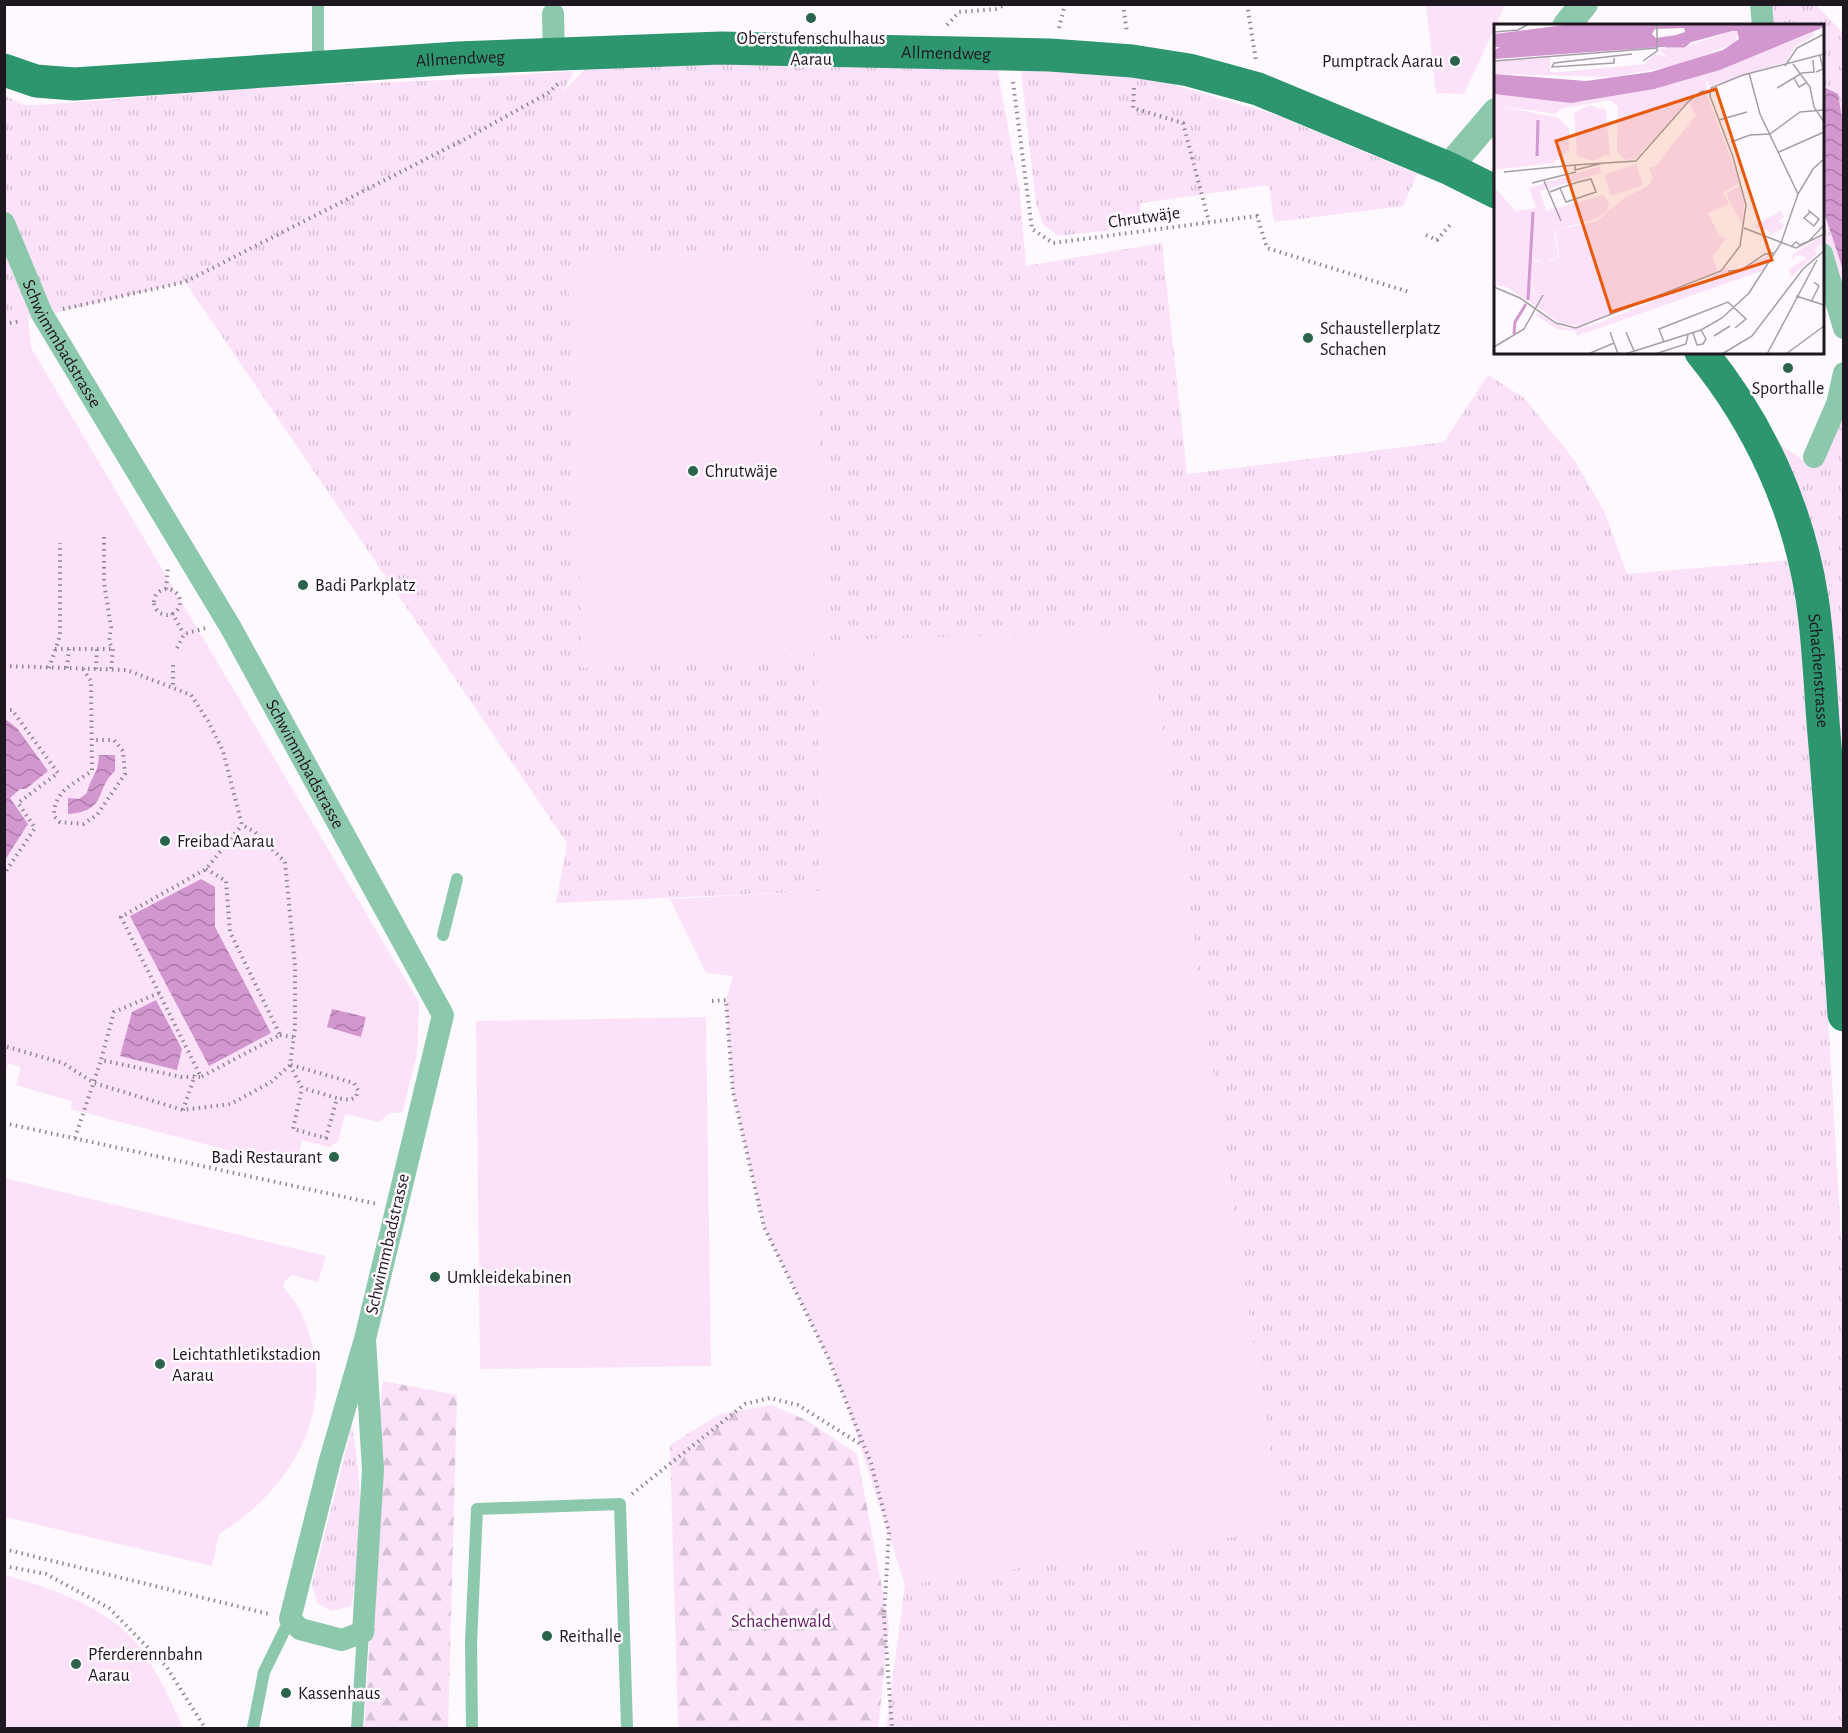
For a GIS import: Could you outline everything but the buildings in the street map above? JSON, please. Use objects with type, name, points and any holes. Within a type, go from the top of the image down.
[{"type":"main road","name":"Allmendweg","points":[[5,72],[48,84],[74,84],[318,68],[561,30],[721,48],[1009,54],[1132,62],[1189,70],[1258,88],[1448,168]]},
{"type":"main road","points":[[1448,168],[1494,191]]},
{"type":"main road","name":"Schachenstrasse","points":[[1703,354],[1724,382],[1763,446],[1781,484],[1805,562],[1812,599],[1830,800],[1844,1015]]},
{"type":"street","points":[[1568,24],[1584,4]]},
{"type":"street","points":[[1761,4],[1763,24]]},
{"type":"street","points":[[1448,168],[1490,119]]},
{"type":"street","name":"Schwimmbadstrasse","points":[[4,223],[42,314],[228,622],[443,1015],[365,1339],[330,1460],[290,1620]]},
{"type":"street","points":[[1824,261],[1844,328]]},
{"type":"street","points":[[1814,457],[1837,404],[1844,373]]},
{"type":"street","name":"Schwimmbadstrasse","points":[[363,1632],[373,1470],[365,1339]]},
{"type":"street","points":[[290,1620],[300,1629],[342,1640],[363,1632]]},
{"type":"lane","points":[[318,4],[318,68]]},
{"type":"lane","points":[[444,935],[457,879]]},
{"type":"lane","points":[[472,1728],[471,1643],[477,1509],[620,1504],[627,1728]]},
{"type":"lane","points":[[253,1728],[264,1672],[290,1620]]},
{"type":"lane","points":[[357,1728],[363,1632]]},
{"type":"path","points":[[942,30],[959,12],[996,9],[1007,4]]},
{"type":"path","points":[[1058,35],[1065,4]]},
{"type":"path","points":[[1247,4],[1258,88]]},
{"type":"path","points":[[42,314],[185,282],[469,137],[548,93],[574,70],[561,30]]},
{"type":"path","name":"Chrutwäje","points":[[1009,54],[1032,230],[1053,243],[1257,216],[1267,248],[1409,292]]},
{"type":"path","points":[[1135,76],[1133,108],[1183,123],[1209,222]]},
{"type":"path","points":[[1426,235],[1437,240],[1451,224]]},
{"type":"path","points":[[104,537],[102,583],[111,627],[109,642],[113,649],[111,670]]},
{"type":"path","points":[[49,668],[60,636],[60,543]]},
{"type":"path","points":[[60,584],[67,584]]},
{"type":"path","points":[[172,590],[178,595],[179,603],[172,613],[163,614],[156,609],[154,601],[160,591],[172,590]]},
{"type":"path","points":[[172,613],[184,634]]},
{"type":"path","points":[[177,648],[184,634],[228,622]]},
{"type":"path","points":[[55,649],[113,649]]},
{"type":"path","points":[[67,668],[69,649]]},
{"type":"path","points":[[96,669],[97,649]]},
{"type":"path","points":[[173,664],[173,686]]},
{"type":"path","points":[[4,666],[127,670],[173,686],[191,695],[223,751],[242,825],[255,832],[285,862],[295,966],[294,1036],[290,1065],[302,1088],[293,1129],[326,1138],[337,1098]]},
{"type":"path","points":[[83,669],[91,681],[94,740],[92,771],[57,796],[53,805],[54,816],[60,822],[83,824],[97,815],[125,774],[123,751],[114,740],[94,740]]},
{"type":"path","points":[[4,710],[12,710],[58,773],[18,803],[35,828],[4,874]]},
{"type":"path","points":[[201,1077],[121,917],[206,869],[242,825]]},
{"type":"path","points":[[206,869],[226,881],[230,932],[279,1035]]},
{"type":"path","points":[[75,1137],[102,1060],[114,1012],[159,993]]},
{"type":"path","points":[[712,1001],[726,1000],[733,1092],[764,1227],[828,1357],[862,1446],[871,1463],[889,1532],[884,1616],[892,1728]]},
{"type":"path","points":[[102,1060],[182,1077],[195,1075],[201,1077],[279,1035],[294,1036]]},
{"type":"path","points":[[4,1046],[63,1063],[94,1083],[183,1110],[231,1104],[271,1082],[290,1065]]},
{"type":"path","points":[[290,1065],[354,1083],[358,1090],[356,1097],[350,1100],[302,1088]]},
{"type":"path","points":[[183,1110],[195,1075]]},
{"type":"path","points":[[4,1123],[395,1208]]},
{"type":"path","points":[[620,1504],[745,1404],[770,1398],[798,1405],[862,1446]]},
{"type":"path","points":[[4,1550],[290,1620]]},
{"type":"path","points":[[4,1566],[46,1574],[109,1608],[166,1666],[205,1728]]},
{"type":"green space","name":"Pumptrack Aarau","points":[[1426,5],[1505,5],[1496,24],[1494,24],[1494,29],[1464,94],[1436,93]]},
{"type":"green space","points":[[1758,5],[1816,5],[1843,33],[1843,301],[1824,237],[1824,24],[1767,24]]},
{"type":"green space","points":[[670,62],[997,67],[1020,194],[1026,266],[1162,243],[1187,474],[1444,442],[1488,375],[1524,398],[1573,458],[1604,511],[1627,574],[1791,560],[1806,646],[1843,1269],[1843,1728],[886,1728],[905,1585],[1281,1529],[1148,633],[829,641],[810,251],[571,258],[569,294],[583,668],[817,653],[821,891],[556,903],[567,843],[185,282],[28,319],[31,348],[419,1003],[417,1053],[402,1112],[390,1113],[379,1122],[345,1114],[338,1141],[330,1147],[302,1140],[295,1167],[71,1109],[72,1101],[16,1085],[21,1067],[8,1063],[5,1076],[5,96],[26,105],[40,105],[254,88],[444,80],[574,71],[563,92],[586,68]]},
{"type":"green space","points":[[1021,71],[1082,71],[1164,82],[1276,115],[1417,174],[1403,206],[1274,222],[1269,185],[1141,203],[1138,227],[1058,236],[1043,224],[1036,204]]},
{"type":"green space","points":[[811,251],[830,640],[1148,632],[1281,1530],[905,1585],[849,1411],[828,1357],[764,1227],[733,1092],[726,1000],[733,976],[706,973],[670,899],[821,891],[817,653],[583,668],[569,294],[571,258]]},
{"type":"green space","name":"Freibad Aarau","points":[[27,319],[31,348],[419,1003],[417,1053],[402,1112],[390,1113],[379,1122],[345,1114],[338,1141],[330,1147],[302,1140],[295,1167],[71,1109],[72,1101],[16,1085],[21,1067],[8,1063],[5,1076],[4,324]]},
{"type":"green space","points":[[1843,401],[1843,847],[1773,440],[1809,464]]},
{"type":"green space","points":[[706,1017],[711,1366],[480,1369],[476,1021]]},
{"type":"green space","name":"Leichtathletikstadion Aarau","points":[[5,1178],[326,1256],[318,1282],[292,1275],[283,1286],[299,1309],[313,1346],[317,1378],[314,1409],[305,1439],[290,1467],[270,1492],[246,1515],[219,1534],[212,1566],[5,1517]]},
{"type":"green space","points":[[383,1381],[457,1395],[448,1728],[364,1728],[369,1653],[373,1470]]},
{"type":"green space","name":"Schachenwald","points":[[771,1405],[806,1420],[857,1454],[889,1625],[878,1728],[678,1728],[670,1445],[720,1414]]},
{"type":"green space","points":[[352,1426],[360,1493],[358,1561],[351,1606],[332,1611],[317,1603],[312,1584]]},
{"type":"green space","name":"Pferderennbahn Aarau","points":[[5,1575],[70,1597],[101,1613],[128,1634],[152,1666],[183,1728],[5,1728]]},
{"type":"water","points":[[1824,87],[1838,94],[1842,118],[1843,270],[1824,212]]},
{"type":"water","points":[[5,719],[17,728],[48,771],[26,789],[20,789],[10,798],[28,824],[5,860]]},
{"type":"water","points":[[99,755],[115,755],[115,771],[90,809],[68,814],[68,798],[79,799],[87,793]]},
{"type":"water","points":[[201,879],[215,887],[215,927],[271,1033],[209,1066],[130,916]]},
{"type":"water","points":[[156,1000],[182,1049],[177,1070],[120,1056],[132,1012]]},
{"type":"water","points":[[332,1009],[366,1017],[361,1037],[327,1027]]},
{"type":"place","name":"Oberstufenschulhaus Aarau","points":[[811,18]]},
{"type":"place","name":"Pumptrack Aarau","points":[[1455,61]]},
{"type":"place","name":"Schaustellerplatz Schachen","points":[[1308,338]]},
{"type":"place","name":"Sporthalle","points":[[1788,368]]},
{"type":"place","name":"Chrutwäje","points":[[693,471]]},
{"type":"place","name":"Badi Parkplatz","points":[[303,585]]},
{"type":"place","name":"Freibad Aarau","points":[[165,841]]},
{"type":"place","name":"Badi Restaurant","points":[[334,1157]]},
{"type":"place","name":"Umkleidekabinen","points":[[435,1277]]},
{"type":"place","name":"Leichtathletikstadion Aarau","points":[[160,1364]]},
{"type":"place","name":"Reithalle","points":[[547,1636]]},
{"type":"place","name":"Pferderennbahn Aarau","points":[[76,1664]]},
{"type":"place","name":"Kassenhaus","points":[[286,1693]]}]
